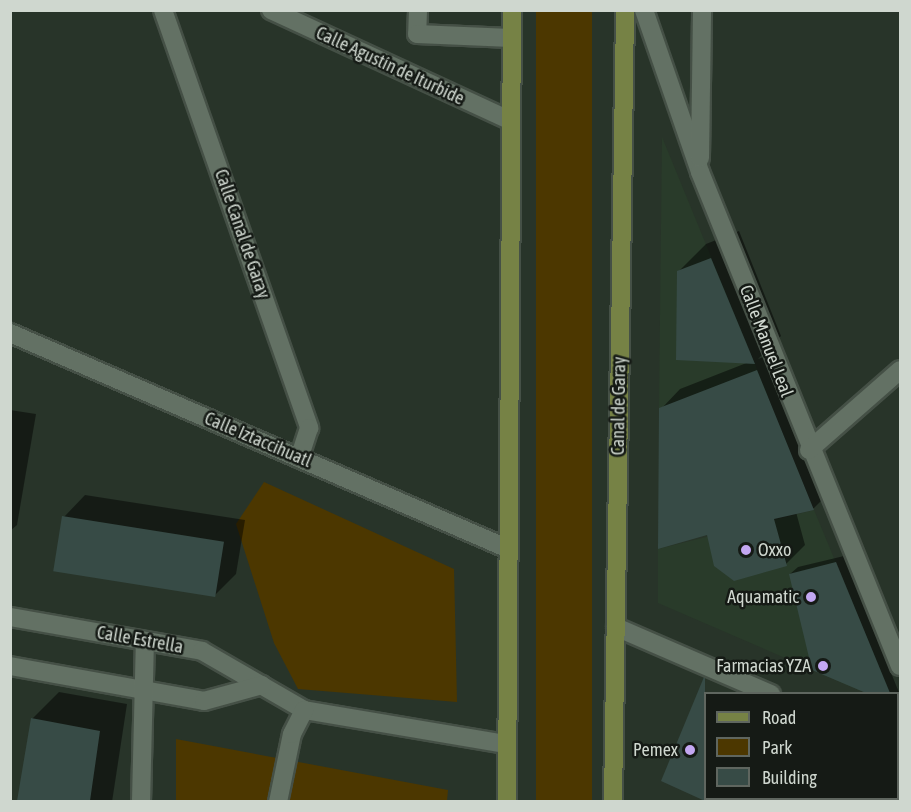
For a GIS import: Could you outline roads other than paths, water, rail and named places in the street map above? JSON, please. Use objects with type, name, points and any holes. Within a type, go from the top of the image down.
[{"type":"main road","points":[[507,801],[504,547],[512,10]]},
{"type":"main road","name":"Canal de Garay","points":[[613,801],[625,10]]},
{"type":"street","name":"Calle Canal de Garay","points":[[164,10],[309,428],[299,458]]},
{"type":"street","name":"Calle Agustín de Iturbide","points":[[271,10],[509,120]]},
{"type":"street","points":[[418,10],[417,34],[511,38]]},
{"type":"street","name":"Calle Manuel Leal","points":[[644,10],[699,172],[809,450],[896,645],[900,666]]},
{"type":"street","points":[[699,172],[702,10]]},
{"type":"street","name":"Calle Iztaccihuatl","points":[[10,333],[504,547]]},
{"type":"street","points":[[809,450],[900,370]]},
{"type":"street","name":"Calle Estrella","points":[[10,617],[202,651],[304,710],[506,744]]},
{"type":"street","points":[[616,627],[769,692]]},
{"type":"street","points":[[141,801],[141,690],[146,641]]},
{"type":"street","points":[[10,666],[204,700],[262,685]]},
{"type":"street","points":[[278,801],[292,734],[304,710]]},
{"type":"place","name":"Oxxo","points":[[746,550]]},
{"type":"place","name":"Aquamatic","points":[[811,597]]},
{"type":"place","name":"Farmacias YZA","points":[[823,666]]},
{"type":"place","name":"Pemex","points":[[690,750]]}]
